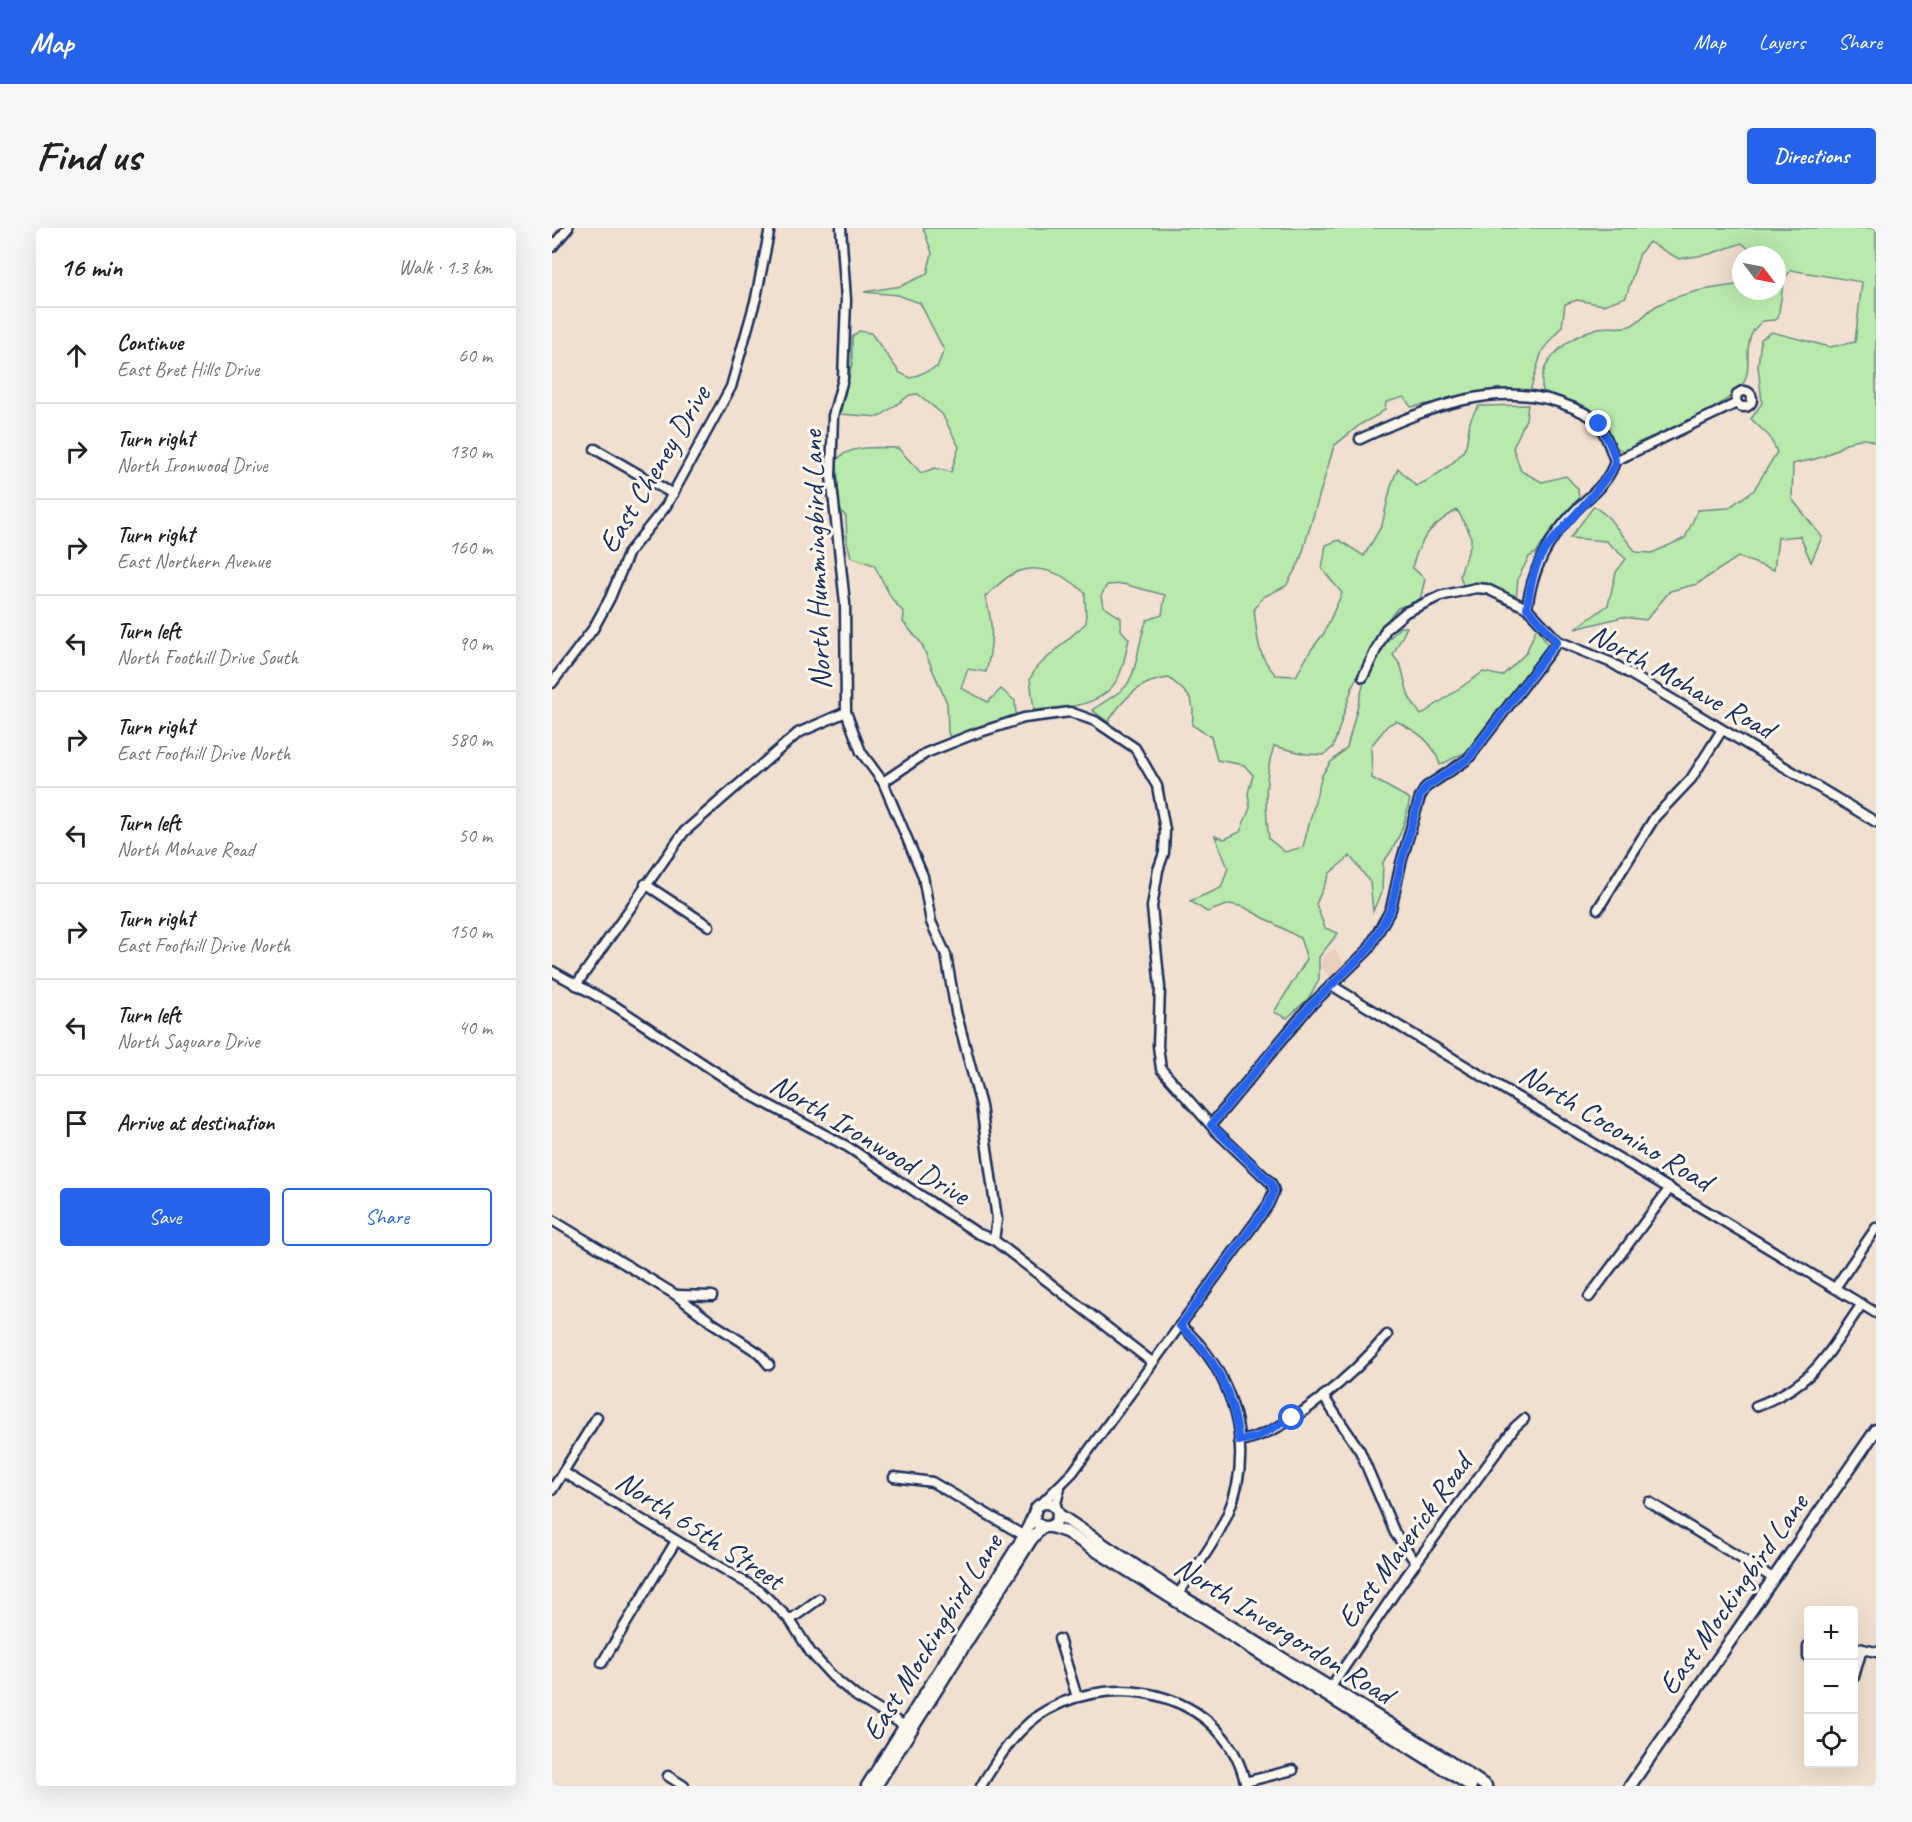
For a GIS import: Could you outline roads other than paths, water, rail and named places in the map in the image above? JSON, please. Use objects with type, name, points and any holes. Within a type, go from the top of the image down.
[{"type":"street","points":[[552,247],[568,228]]},
{"type":"street","name":"East Cheney Drive","points":[[552,683],[561,668],[593,629],[610,598],[629,552],[658,519],[731,387],[756,298],[770,228]]},
{"type":"street","name":"North Hummingbird Lane","points":[[841,228],[846,300],[843,379],[833,416],[831,476],[845,603],[846,711],[861,752],[883,782]]},
{"type":"street","points":[[1360,439],[1396,422],[1449,403],[1485,396],[1533,395],[1557,401],[1592,418],[1599,424],[1615,461]]},
{"type":"street","points":[[1527,608],[1540,557],[1566,521],[1605,482],[1615,461],[1737,403]]},
{"type":"street","points":[[595,449],[673,494]]},
{"type":"street","name":"North Mohave Road","points":[[1363,677],[1386,629],[1423,603],[1440,596],[1482,588],[1527,608],[1557,641],[1584,649],[1612,663],[1876,822]]},
{"type":"street","points":[[1211,1125],[1330,985],[1368,950],[1391,909],[1420,796],[1426,787],[1468,759],[1557,641]]},
{"type":"street","points":[[552,663],[561,668]]},
{"type":"street","points":[[576,985],[645,884],[684,832],[798,733],[846,711]]},
{"type":"street","points":[[994,1239],[997,1219],[981,1106],[956,1012],[951,970],[931,922],[923,876],[883,782],[926,753],[974,734],[1024,718],[1070,712],[1095,721],[1135,748],[1156,786],[1165,830],[1164,853],[1158,870],[1152,907],[1160,988],[1158,1046],[1161,1069],[1211,1125],[1271,1183],[1273,1195],[1073,1472],[1037,1509],[1035,1520],[1047,1527],[1056,1522],[1061,1485]]},
{"type":"street","points":[[1598,909],[1655,817],[1691,779],[1722,730]]},
{"type":"street","points":[[645,884],[709,926]]},
{"type":"street","name":"North Ironwood Drive","points":[[552,971],[615,1006],[700,1064],[848,1147],[977,1233],[994,1239],[1152,1362]]},
{"type":"street","name":"North Coconino Road","points":[[1330,985],[1876,1313]]},
{"type":"street","points":[[1589,1297],[1670,1188]]},
{"type":"street","points":[[552,1220],[676,1295],[711,1322],[759,1353],[769,1365]]},
{"type":"street","points":[[1835,1288],[1876,1228]]},
{"type":"street","points":[[676,1295],[712,1296]]},
{"type":"street","points":[[1756,1406],[1781,1396],[1809,1378],[1862,1304]]},
{"type":"street","points":[[1176,1597],[1218,1534],[1229,1510],[1237,1483],[1239,1441],[1233,1406],[1226,1385],[1204,1349],[1180,1326]]},
{"type":"street","points":[[1239,1441],[1267,1433],[1323,1396],[1387,1335]]},
{"type":"street","points":[[1323,1396],[1360,1451],[1395,1533],[1416,1563]]},
{"type":"street","points":[[552,1490],[597,1417]]},
{"type":"street","name":"East Maverick Road","points":[[1328,1691],[1416,1563],[1515,1427],[1524,1419]]},
{"type":"street","name":"East Mockingbird Lane","points":[[1630,1786],[1876,1430]]},
{"type":"street","name":"North 65th Street","points":[[563,1472],[760,1591],[790,1620],[811,1653],[833,1677],[856,1696],[908,1728]]},
{"type":"street","points":[[894,1477],[932,1482],[1028,1538]]},
{"type":"street","points":[[1649,1502],[1773,1578]]},
{"type":"street","name":"North Invergordon Road","points":[[1037,1509],[1048,1503],[1176,1597]]},
{"type":"street","name":"East Mockingbird Lane","points":[[867,1786],[908,1728],[1028,1538],[1037,1509]]},
{"type":"street","name":"East Mockingbird Lane","points":[[1028,1538],[1047,1527]]},
{"type":"street","name":"North Invergordon Road","points":[[1047,1527],[1066,1532],[1486,1786]]},
{"type":"street","points":[[602,1663],[675,1541]]},
{"type":"street","points":[[790,1620],[819,1599]]},
{"type":"street","points":[[1059,1639],[1077,1697]]},
{"type":"street","points":[[1858,1648],[1876,1652]]},
{"type":"street","points":[[981,1786],[1021,1730],[1045,1711],[1077,1697],[1113,1690],[1131,1690],[1167,1698],[1199,1715],[1222,1737],[1236,1759],[1246,1784],[1293,1770]]},
{"type":"street","name":"North Invergordon Road","points":[[1328,1691],[1471,1786]]},
{"type":"street","name":"East Mockingbird Lane","points":[[876,1786],[908,1728]]},
{"type":"street","points":[[668,1776],[684,1786]]}]
